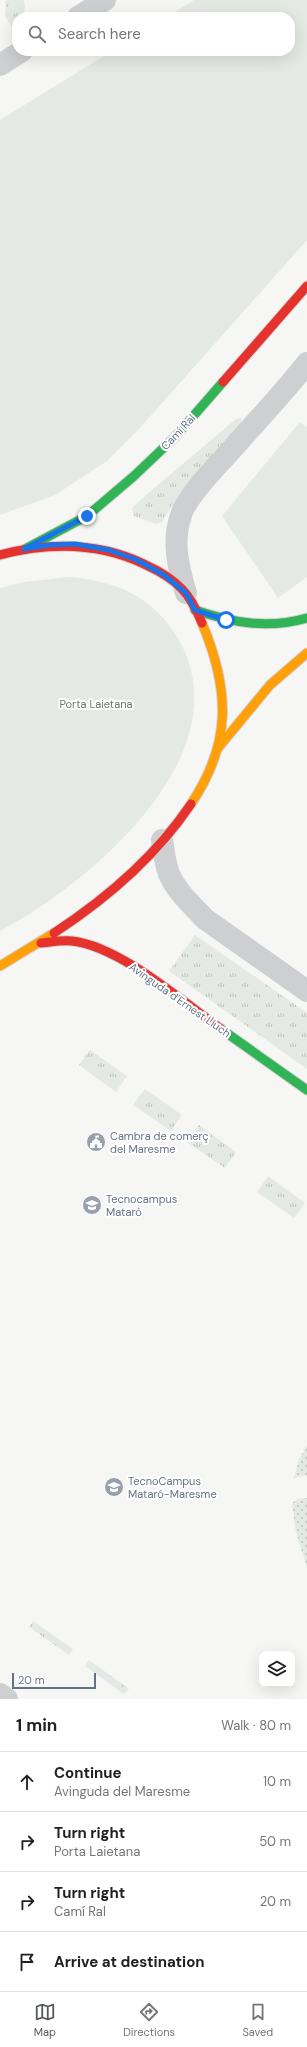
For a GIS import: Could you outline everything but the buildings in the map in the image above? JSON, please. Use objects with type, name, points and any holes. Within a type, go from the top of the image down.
[{"type":"main road","name":"Camí Ral","points":[[24,549],[87,516],[134,476],[175,437],[307,286]]},
{"type":"main road","points":[[0,555],[50,545],[75,544],[109,550],[137,560],[164,575],[190,601],[226,620],[247,624],[282,626],[307,618]]},
{"type":"main road","points":[[0,966],[40,943],[101,899],[138,866],[188,809],[204,783],[218,748],[222,718],[221,686],[204,629],[190,601]]},
{"type":"main road","points":[[218,748],[268,686],[291,664],[307,653]]},
{"type":"main road","name":"Avinguda d'Ernest Lluch","points":[[40,943],[72,941],[111,953],[136,969],[307,1090]]},
{"type":"street","points":[[86,12],[106,0]]},
{"type":"street","points":[[0,65],[14,56]]},
{"type":"street","points":[[190,601],[178,566],[176,549],[177,528],[181,513],[214,469],[307,364]]},
{"type":"street","points":[[162,840],[169,874],[181,894],[196,910],[205,919],[307,991]]},
{"type":"street","points":[[0,1694],[7,1699]]},
{"type":"green space","points":[[6,0],[24,0],[24,12],[12,12],[12,28],[5,16]]},
{"type":"green space","points":[[194,0],[307,0],[307,240],[139,429],[107,461],[55,495],[0,515],[0,120],[104,56],[295,56],[295,12],[175,12]]},
{"type":"green space","points":[[241,418],[242,423],[181,491],[162,522],[156,524],[134,516],[132,508],[146,495],[236,419]]},
{"type":"green space","points":[[300,422],[307,427],[307,577],[278,598],[222,516]]},
{"type":"green space","name":"Porta Laietana","points":[[69,577],[101,582],[130,592],[143,600],[166,621],[176,635],[193,679],[192,723],[176,767],[149,808],[114,847],[76,881],[36,909],[0,931],[0,588],[24,582]]},
{"type":"green space","points":[[195,935],[307,1013],[307,1069],[169,971]]},
{"type":"green space","points":[[90,1050],[127,1076],[116,1092],[79,1065]]},
{"type":"green space","points":[[145,1089],[182,1115],[171,1131],[133,1105]]},
{"type":"green space","points":[[199,1125],[236,1152],[225,1168],[187,1142]]},
{"type":"green space","points":[[268,1176],[305,1203],[294,1218],[257,1192]]},
{"type":"green space","points":[[307,1445],[307,1475],[294,1478],[299,1460]]},
{"type":"green space","points":[[307,1498],[307,1567],[296,1533],[292,1503],[298,1499]]},
{"type":"green space","points":[[33,1621],[73,1649],[69,1655],[29,1627]]},
{"type":"green space","points":[[89,1660],[129,1689],[124,1694],[85,1666]]},
{"type":"traffic: fast","points":[[25,549],[87,516],[134,476],[175,437],[223,382]]},
{"type":"traffic: fast","points":[[195,610],[209,615],[237,621],[264,624],[307,618]]},
{"type":"traffic: fast","points":[[221,1029],[307,1090]]},
{"type":"traffic: slow","points":[[191,804],[214,759],[220,738],[222,716],[222,694],[218,671],[202,623]]},
{"type":"traffic: slow","points":[[218,748],[270,685],[307,653]]},
{"type":"traffic: slow","points":[[0,966],[54,933]]},
{"type":"traffic: jam","points":[[223,382],[307,286]]},
{"type":"traffic: jam","points":[[0,555],[37,548],[74,546],[92,548],[128,557],[160,572],[178,585],[191,601],[202,623]]},
{"type":"traffic: jam","points":[[54,933],[111,891],[146,859],[191,804]]},
{"type":"traffic: jam","points":[[41,943],[72,941],[90,945],[110,953],[150,976],[221,1029]]},
{"type":"place","name":"Cambra de comerç del Maresme","points":[[96,1142]]},
{"type":"place","name":"Tecnocampus Mataró","points":[[92,1205]]},
{"type":"place","name":"TecnoCampus Mataró-Maresme","points":[[114,1487]]},
{"type":"route","points":[[87,516],[24,549],[50,545],[75,544],[109,550],[137,560],[164,575],[186,593],[195,610],[226,620]]}]
